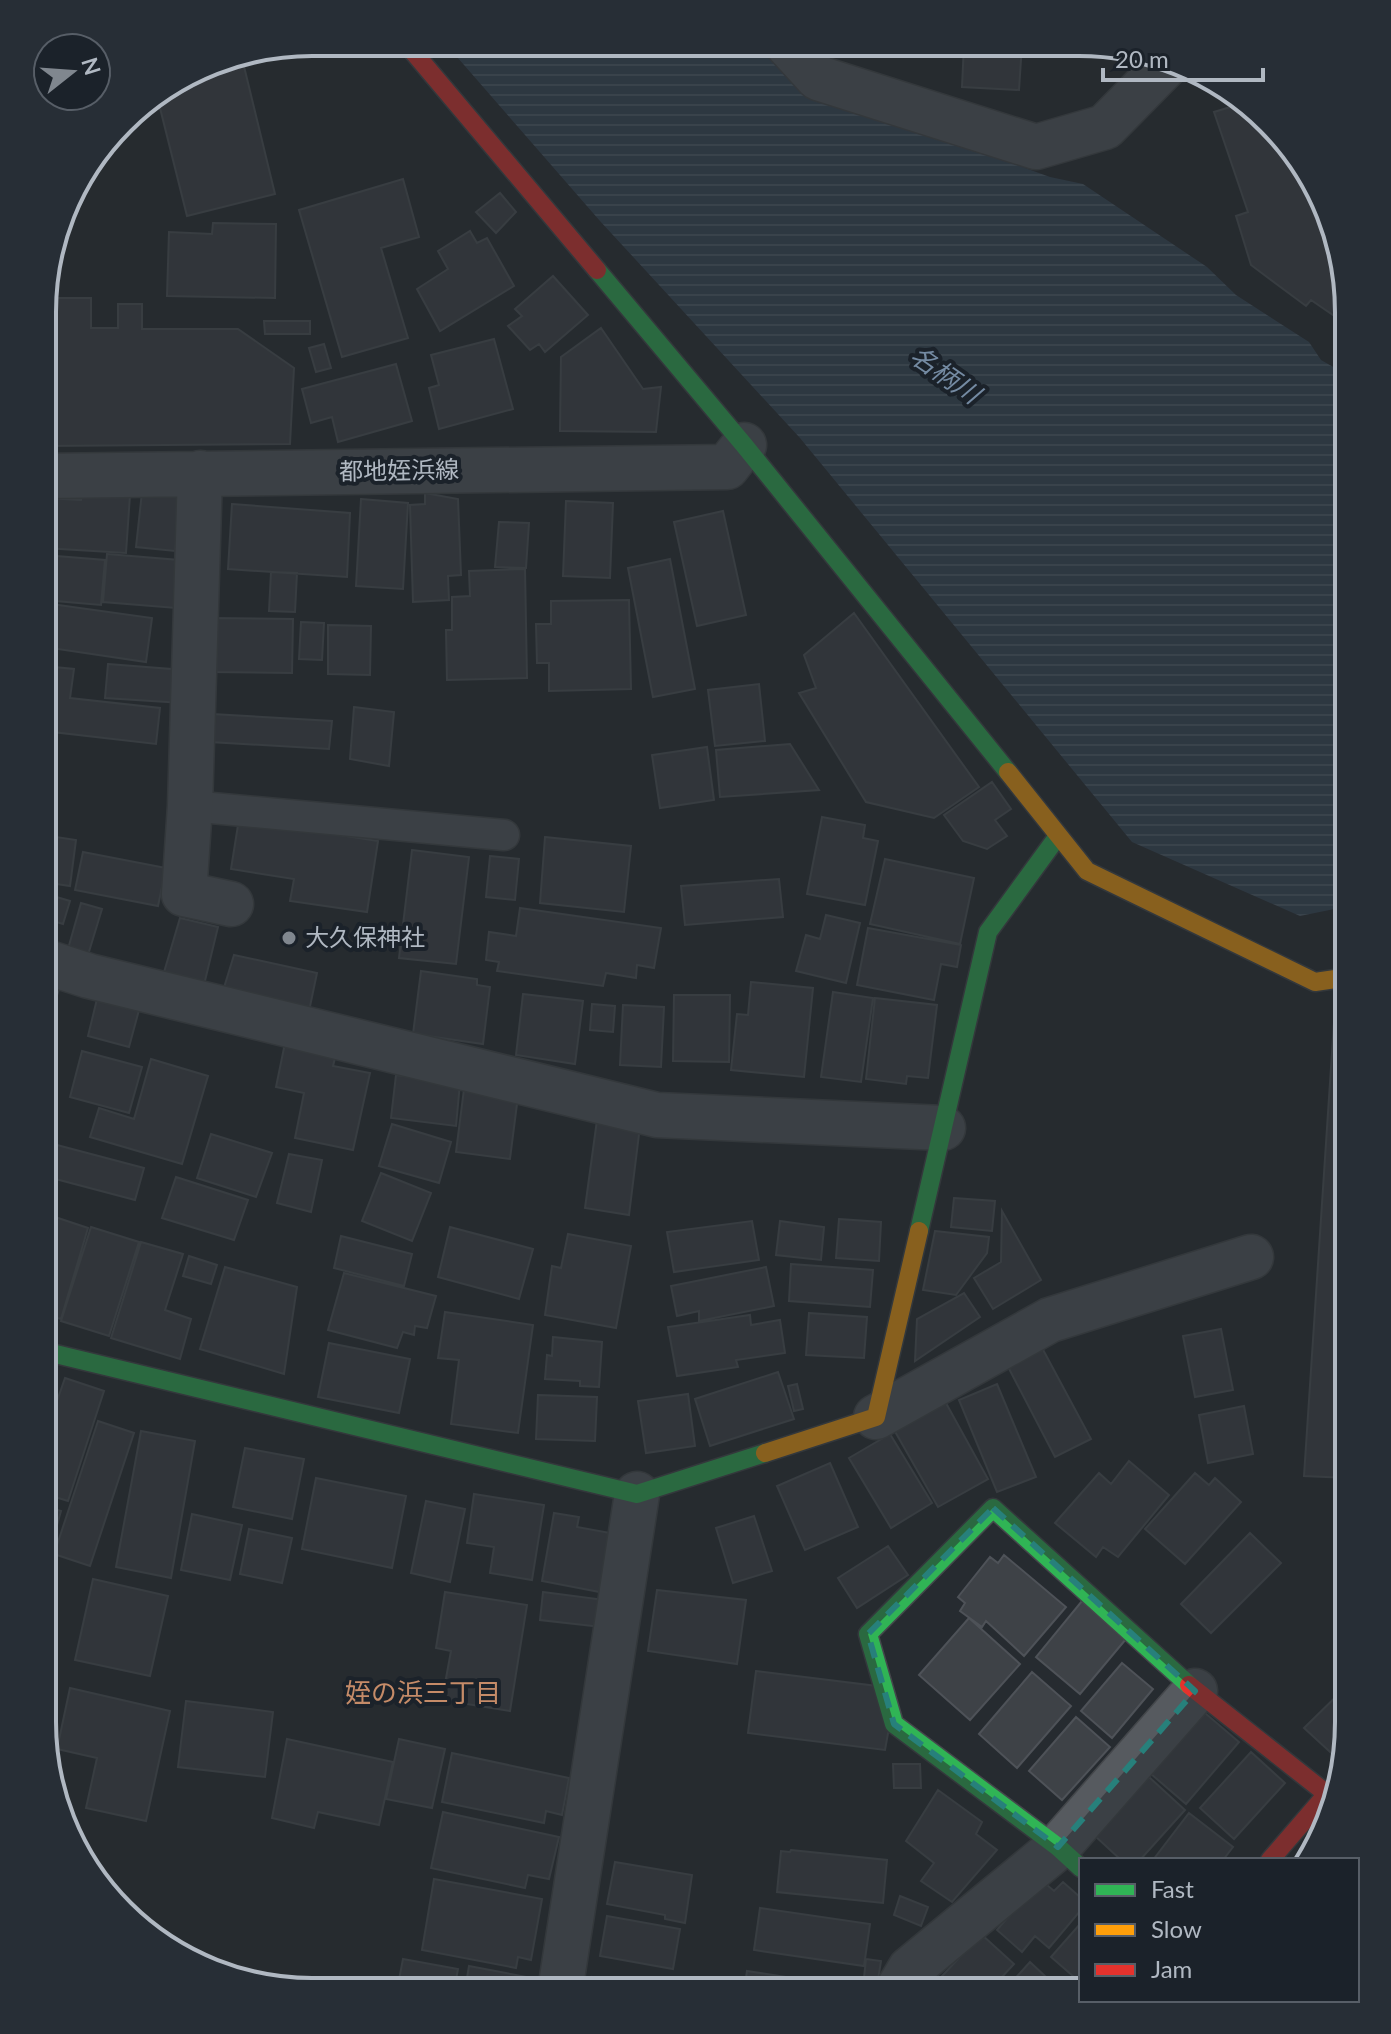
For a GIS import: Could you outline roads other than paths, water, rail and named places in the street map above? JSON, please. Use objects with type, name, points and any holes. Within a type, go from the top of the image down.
[{"type":"street","points":[[798,56],[818,78],[1036,147],[1105,127],[1161,70]]},
{"type":"street","points":[[417,57],[744,445],[1087,871],[1315,982],[1335,979]]},
{"type":"street","name":"都地姪浜線","points":[[56,476],[727,467],[744,445]]},
{"type":"street","points":[[200,473],[190,806],[184,894],[231,904]]},
{"type":"street","points":[[876,1417],[988,932],[1058,836]]},
{"type":"street","points":[[56,965],[89,976],[657,1115],[943,1128]]},
{"type":"street","points":[[56,1354],[637,1494],[876,1417],[1050,1320],[1251,1257]]},
{"type":"street","points":[[562,1978],[637,1494]]},
{"type":"street","points":[[1069,1858],[894,1724],[868,1634],[993,1508],[1195,1691],[1324,1792]]},
{"type":"street","points":[[905,1978],[910,1969],[1069,1858],[1195,1691]]},
{"type":"street","points":[[1272,1858],[1322,1799]]},
{"type":"lane","points":[[190,806],[504,835]]},
{"type":"water","name":"名柄川","points":[[781,56],[812,91],[1050,177],[1083,184],[1207,267],[1236,295],[1309,342],[1321,360],[1335,368],[1335,909],[1300,916],[1132,842],[800,438],[600,221],[457,57]]},
{"type":"place","name":"大久保神社","points":[[289,938]]},
{"type":"district","name":"姪の浜三丁目","points":[[423,1693]]}]
